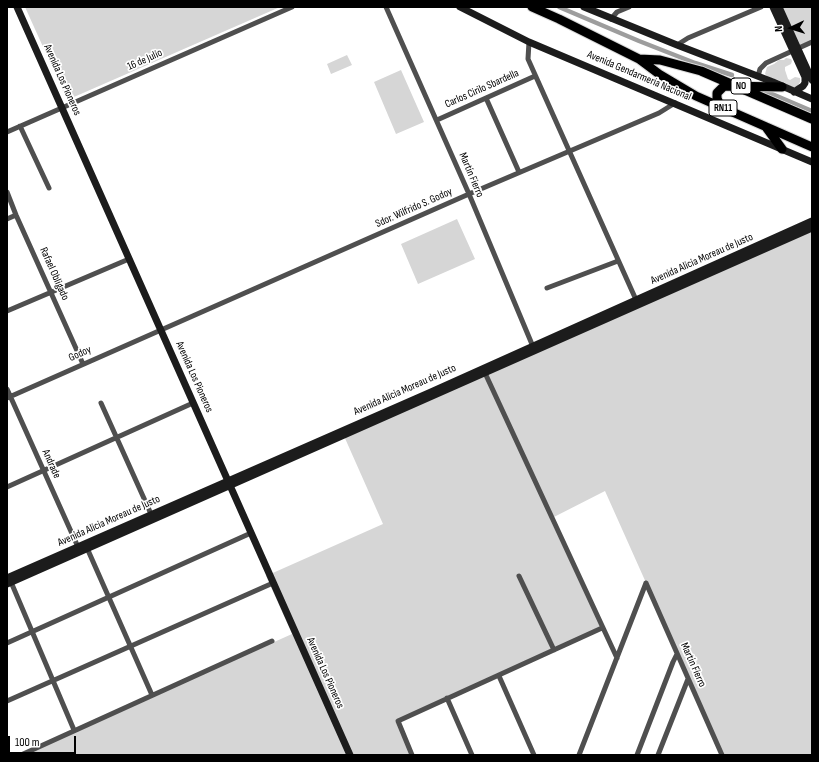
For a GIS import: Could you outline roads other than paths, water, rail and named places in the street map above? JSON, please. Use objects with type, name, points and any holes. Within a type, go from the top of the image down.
[{"type":"highway","name":"RN11","points":[[532,7],[560,19],[639,59],[659,74],[696,96],[812,147]]},
{"type":"highway","name":"RN11","points":[[639,59],[660,60],[701,71],[812,119]]},
{"type":"highway","name":"NO","points":[[720,106],[717,93],[724,86],[782,86]]},
{"type":"highway","points":[[765,126],[782,149]]},
{"type":"main road","name":"Avenida Los Pioneros","points":[[17,7],[350,755]]},
{"type":"main road","name":"Avenida Gendarmería Nacional","points":[[460,7],[529,42],[812,162]]},
{"type":"main road","points":[[584,7],[812,99]]},
{"type":"main road","points":[[773,7],[812,80]]},
{"type":"main road","points":[[779,7],[805,77],[805,83],[803,86],[794,92]]},
{"type":"main road","name":"Avenida Alicia Moreau de Justo","points":[[638,303],[812,222]]},
{"type":"main road","name":"Avenida Alicia Moreau de Justo","points":[[8,581],[87,548],[229,483],[812,228]]},
{"type":"main road","name":"Avenida Alicia Moreau de Justo","points":[[8,581],[151,514],[229,483],[485,373],[534,349]]},
{"type":"street","name":"16 de Julio","points":[[7,132],[292,7]]},
{"type":"street","name":"Martín Fierro","points":[[386,7],[437,120],[534,349]]},
{"type":"street","points":[[611,18],[617,12],[629,7]]},
{"type":"street","points":[[677,45],[688,38],[761,7]]},
{"type":"street","points":[[529,42],[528,59],[535,76],[638,303]]},
{"type":"street","points":[[758,76],[760,69],[766,63],[812,42]]},
{"type":"street","name":"Carlos Cirilo Sbardella","points":[[437,120],[535,76]]},
{"type":"street","points":[[486,98],[519,172]]},
{"type":"street","name":"Sdor. Wilfrido S. Godoy","points":[[161,330],[569,150],[658,113],[675,103]]},
{"type":"street","points":[[20,126],[49,188]]},
{"type":"street","name":"Rafael Obligado","points":[[7,192],[83,364]]},
{"type":"street","points":[[7,219],[16,215]]},
{"type":"street","points":[[7,311],[129,259]]},
{"type":"street","points":[[547,288],[618,261]]},
{"type":"street","name":"Godoy","points":[[9,397],[161,330]]},
{"type":"street","points":[[485,373],[616,658],[579,755]]},
{"type":"street","name":"Andrade","points":[[7,389],[9,397],[78,547]]},
{"type":"street","points":[[101,403],[151,514]]},
{"type":"street","points":[[7,487],[193,403]]},
{"type":"street","points":[[7,643],[251,533]]},
{"type":"street","points":[[87,548],[152,695]]},
{"type":"street","points":[[519,576],[554,650]]},
{"type":"street","points":[[8,581],[32,632],[74,730]]},
{"type":"street","points":[[7,701],[273,583]]},
{"type":"street","name":"Martín Fierro","points":[[616,658],[646,583],[722,755]]},
{"type":"street","points":[[412,755],[398,721],[602,628]]},
{"type":"street","points":[[21,755],[272,641]]},
{"type":"street","points":[[637,755],[677,654]]},
{"type":"street","points":[[499,676],[534,755]]},
{"type":"street","points":[[658,755],[688,679]]},
{"type":"street","points":[[447,698],[472,755]]},
{"type":"street","points":[[715,755],[719,747]]},
{"type":"waterway","points":[[559,7],[639,41],[695,63],[732,75]]},
{"type":"waterway","points":[[765,91],[812,111]]}]
